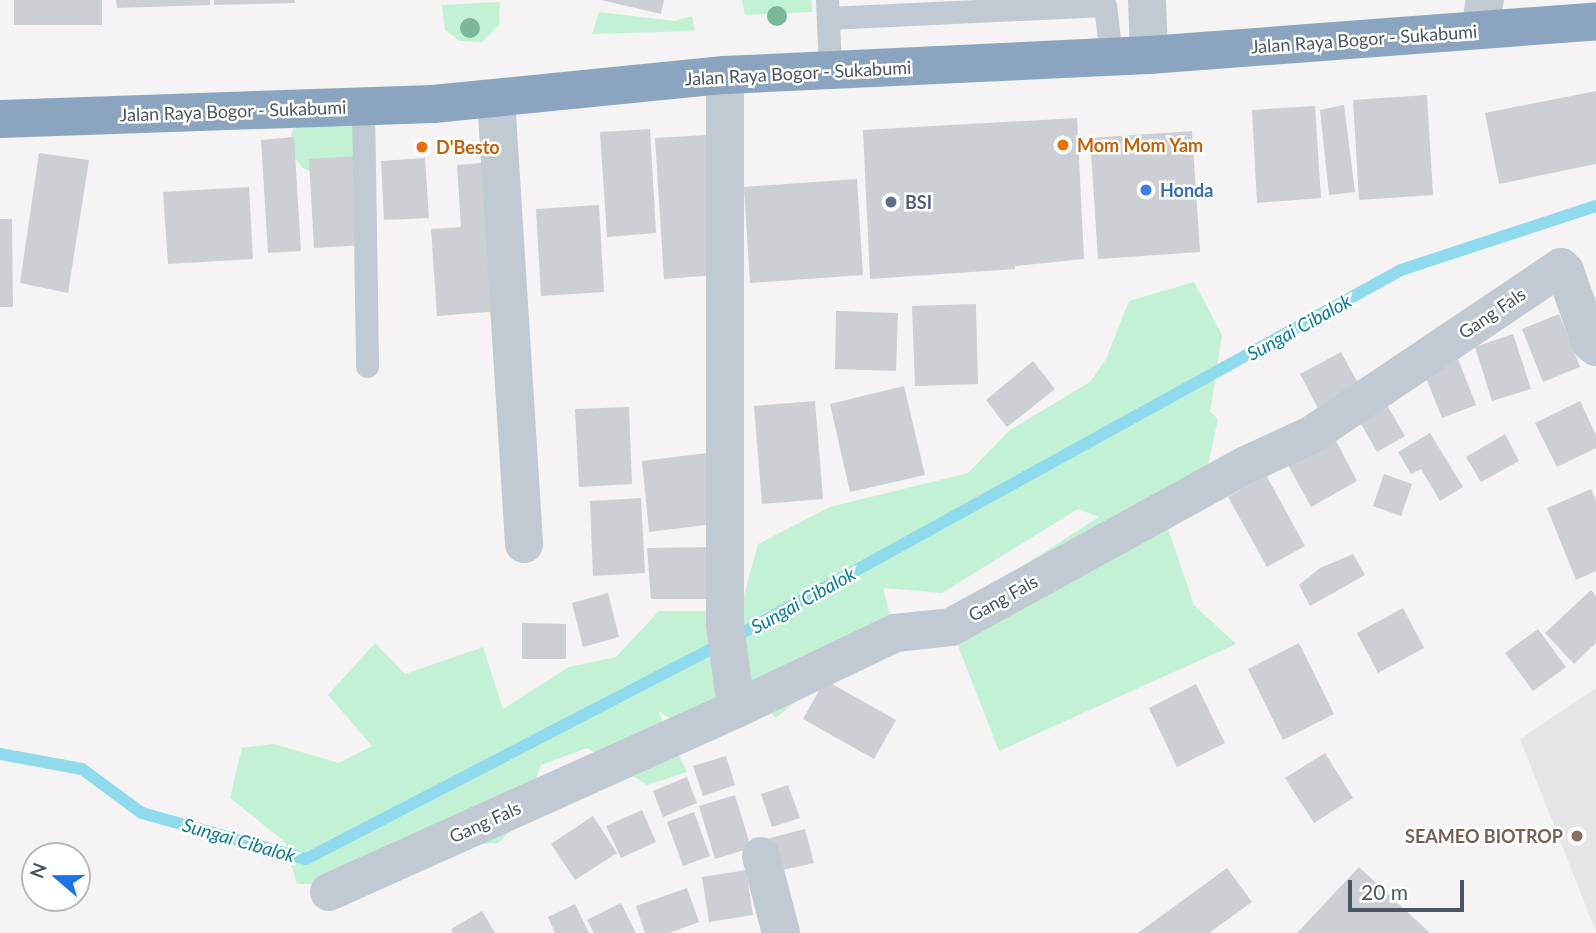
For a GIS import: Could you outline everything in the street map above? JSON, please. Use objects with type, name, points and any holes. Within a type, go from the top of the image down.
[{"type":"highway","name":"Jalan Raya Bogor - Sukabumi","points":[[0,119],[363,106],[496,98],[726,75],[1149,55],[1483,15],[1596,21]]},
{"type":"street","points":[[1147,0],[1149,55]]},
{"type":"street","points":[[726,75],[725,625],[735,698]]},
{"type":"street","points":[[496,98],[524,544]]},
{"type":"street","name":"Gang Fals","points":[[329,892],[735,698],[895,633],[951,627],[1246,465],[1311,435],[1561,267],[1565,271],[1590,342],[1596,347]]},
{"type":"street","points":[[761,856],[781,933]]},
{"type":"lane","points":[[830,70],[828,9],[1105,5],[1111,56]]},
{"type":"lane","points":[[363,106],[367,366]]},
{"type":"shaded area","name":"SEAMEO BIOTROP","points":[[1596,688],[1596,932],[1520,739]]},
{"type":"green space","points":[[742,0],[811,0],[812,12],[745,15]]},
{"type":"green space","points":[[500,2],[499,25],[482,42],[460,41],[445,30],[442,5]]},
{"type":"green space","points":[[599,12],[675,21],[692,16],[695,31],[592,34]]},
{"type":"green space","points":[[365,120],[370,149],[323,177],[303,168],[287,148],[295,124]]},
{"type":"green space","points":[[1194,282],[1222,335],[1210,412],[1218,419],[1202,493],[1162,511],[1194,605],[1236,644],[999,751],[946,615],[1099,517],[1078,509],[942,593],[883,588],[895,633],[827,676],[776,718],[721,662],[710,742],[658,711],[687,772],[647,785],[587,748],[541,765],[521,821],[498,843],[425,847],[369,884],[297,884],[285,842],[230,798],[242,748],[274,744],[339,763],[372,746],[328,695],[375,643],[405,674],[483,647],[503,709],[569,667],[616,657],[659,611],[708,611],[744,595],[758,544],[830,507],[968,473],[1010,430],[1090,382],[1106,359],[1129,301]]},
{"type":"building","points":[[14,0],[102,0],[102,25],[14,25]]},
{"type":"building","points":[[116,0],[210,0],[210,5],[117,8]]},
{"type":"building","points":[[214,0],[295,0],[295,3],[214,5]]},
{"type":"building","points":[[601,0],[664,0],[661,14]]},
{"type":"building","points":[[1596,91],[1596,164],[1499,184],[1485,113]]},
{"type":"building","points":[[1427,95],[1433,195],[1359,200],[1353,100]]},
{"type":"building","points":[[1344,105],[1355,192],[1329,195],[1320,110]]},
{"type":"building","points":[[1315,106],[1321,198],[1257,203],[1252,110]]},
{"type":"building","points":[[1077,118],[1084,259],[1015,266],[1015,269],[870,279],[863,130]]},
{"type":"building","points":[[650,129],[656,233],[607,237],[600,132]]},
{"type":"building","points":[[1192,131],[1200,252],[1098,259],[1090,138]]},
{"type":"building","points":[[707,135],[716,275],[664,279],[655,138]]},
{"type":"building","points":[[294,137],[301,251],[268,253],[261,140]]},
{"type":"building","points":[[39,153],[89,160],[68,293],[20,283]]},
{"type":"building","points":[[358,156],[364,245],[314,248],[309,159]]},
{"type":"building","points":[[425,158],[429,218],[384,220],[381,161]]},
{"type":"building","points":[[493,162],[502,311],[437,316],[431,229],[461,227],[457,165]]},
{"type":"building","points":[[857,179],[863,275],[750,283],[744,187]]},
{"type":"building","points":[[249,187],[253,259],[168,264],[163,192]]},
{"type":"building","points":[[599,205],[604,292],[541,296],[536,209]]},
{"type":"building","points":[[0,219],[12,219],[13,307],[0,307]]},
{"type":"building","points":[[976,304],[978,384],[915,386],[912,306]]},
{"type":"building","points":[[836,311],[898,313],[896,371],[835,369]]},
{"type":"building","points":[[1559,314],[1580,367],[1543,382],[1522,329]]},
{"type":"building","points":[[1513,334],[1531,389],[1492,401],[1475,347]]},
{"type":"building","points":[[1341,352],[1360,387],[1319,410],[1300,374]]},
{"type":"building","points":[[1456,354],[1476,405],[1442,418],[1422,368]]},
{"type":"building","points":[[1033,361],[1055,389],[1007,427],[986,400]]},
{"type":"building","points":[[904,386],[925,475],[850,492],[830,404]]},
{"type":"building","points":[[1384,400],[1405,436],[1377,452],[1356,415]]},
{"type":"building","points":[[815,401],[823,499],[762,504],[754,406]]},
{"type":"building","points":[[1580,401],[1596,435],[1596,448],[1557,467],[1535,423]]},
{"type":"building","points":[[629,407],[632,484],[579,487],[575,409]]},
{"type":"building","points":[[1430,433],[1463,487],[1440,501],[1421,469],[1411,474],[1398,452]]},
{"type":"building","points":[[1505,434],[1519,461],[1481,482],[1466,457]]},
{"type":"building","points":[[1335,439],[1357,481],[1311,507],[1288,465]]},
{"type":"building","points":[[715,452],[722,523],[649,532],[642,461]]},
{"type":"building","points":[[1384,474],[1412,484],[1401,516],[1373,506]]},
{"type":"building","points":[[1266,475],[1305,546],[1267,567],[1228,497]]},
{"type":"building","points":[[1591,489],[1596,501],[1596,571],[1576,580],[1547,508]]},
{"type":"building","points":[[641,498],[645,573],[593,576],[590,501]]},
{"type":"building","points":[[712,547],[715,599],[651,599],[647,548]]},
{"type":"building","points":[[1353,554],[1365,575],[1310,606],[1299,585],[1320,568]]},
{"type":"building","points":[[1591,590],[1596,596],[1596,643],[1574,664],[1545,633]]},
{"type":"building","points":[[608,593],[619,637],[583,647],[572,603]]},
{"type":"building","points":[[1403,608],[1424,648],[1378,673],[1357,633]]},
{"type":"building","points":[[522,623],[566,624],[566,659],[522,659]]},
{"type":"building","points":[[1538,629],[1566,667],[1533,691],[1505,653]]},
{"type":"building","points":[[1299,643],[1334,714],[1283,740],[1248,669]]},
{"type":"building","points":[[825,680],[896,720],[874,759],[803,719]]},
{"type":"building","points":[[1196,684],[1225,743],[1177,767],[1149,708]]},
{"type":"building","points":[[1325,753],[1353,798],[1314,823],[1285,778]]},
{"type":"building","points":[[726,756],[735,785],[703,796],[693,766]]},
{"type":"building","points":[[687,777],[697,803],[663,817],[653,791]]},
{"type":"building","points":[[788,785],[800,818],[772,827],[761,794]]},
{"type":"building","points":[[735,795],[751,848],[715,859],[699,806]]},
{"type":"building","points":[[642,810],[656,842],[621,858],[606,826]]},
{"type":"building","points":[[694,812],[710,856],[683,866],[667,822]]},
{"type":"building","points":[[593,816],[617,853],[575,880],[551,844]]},
{"type":"building","points":[[805,829],[814,863],[778,871],[770,838]]},
{"type":"building","points":[[1359,867],[1430,933],[1297,933]]},
{"type":"building","points":[[1227,868],[1252,902],[1209,933],[1138,933]]},
{"type":"building","points":[[746,870],[753,915],[709,922],[702,877]]},
{"type":"building","points":[[687,888],[699,922],[669,933],[645,933],[636,906]]},
{"type":"building","points":[[621,903],[636,933],[594,933],[587,920]]},
{"type":"building","points":[[575,904],[589,933],[555,933],[548,917]]},
{"type":"building","points":[[482,911],[495,933],[453,933],[451,929]]},
{"type":"waterway","name":"Sungai Cibalok","points":[[0,754],[82,769],[142,813],[306,859],[735,637],[1401,270],[1596,206]]},
{"type":"place","name":"Mom Mom Yam","points":[[1063,145]]},
{"type":"place","name":"D'Besto","points":[[422,147]]},
{"type":"place","name":"Honda","points":[[1146,190]]},
{"type":"place","name":"BSI","points":[[891,202]]},
{"type":"place","name":"SEAMEO BIOTROP","points":[[1577,836]]}]
